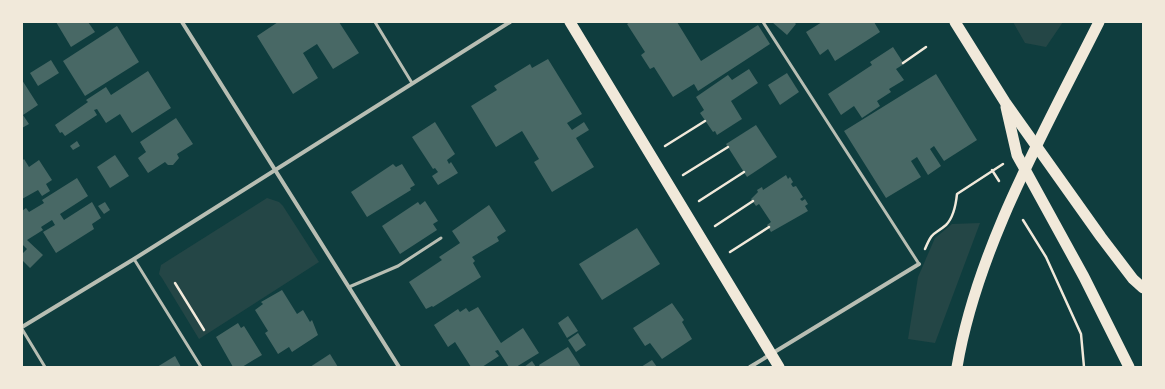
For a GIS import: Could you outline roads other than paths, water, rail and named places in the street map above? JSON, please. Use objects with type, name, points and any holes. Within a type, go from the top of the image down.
[{"type":"highway","points":[[570,22],[778,366]]},
{"type":"highway","points":[[955,22],[1005,102],[1101,237],[1133,279],[1143,288]]},
{"type":"highway","points":[[957,367],[976,286],[996,236],[1035,150],[1099,22]]},
{"type":"highway","points":[[1005,102],[1017,155],[1084,276],[1129,367]]},
{"type":"street","points":[[182,22],[399,367]]},
{"type":"street","points":[[22,328],[510,22]]},
{"type":"street","points":[[750,367],[919,264]]},
{"type":"lane","points":[[375,22],[412,83]]},
{"type":"lane","points":[[764,22],[919,264]]},
{"type":"lane","points":[[349,287],[398,266],[441,238]]},
{"type":"lane","points":[[134,259],[201,367]]},
{"type":"lane","points":[[22,328],[45,367]]}]
